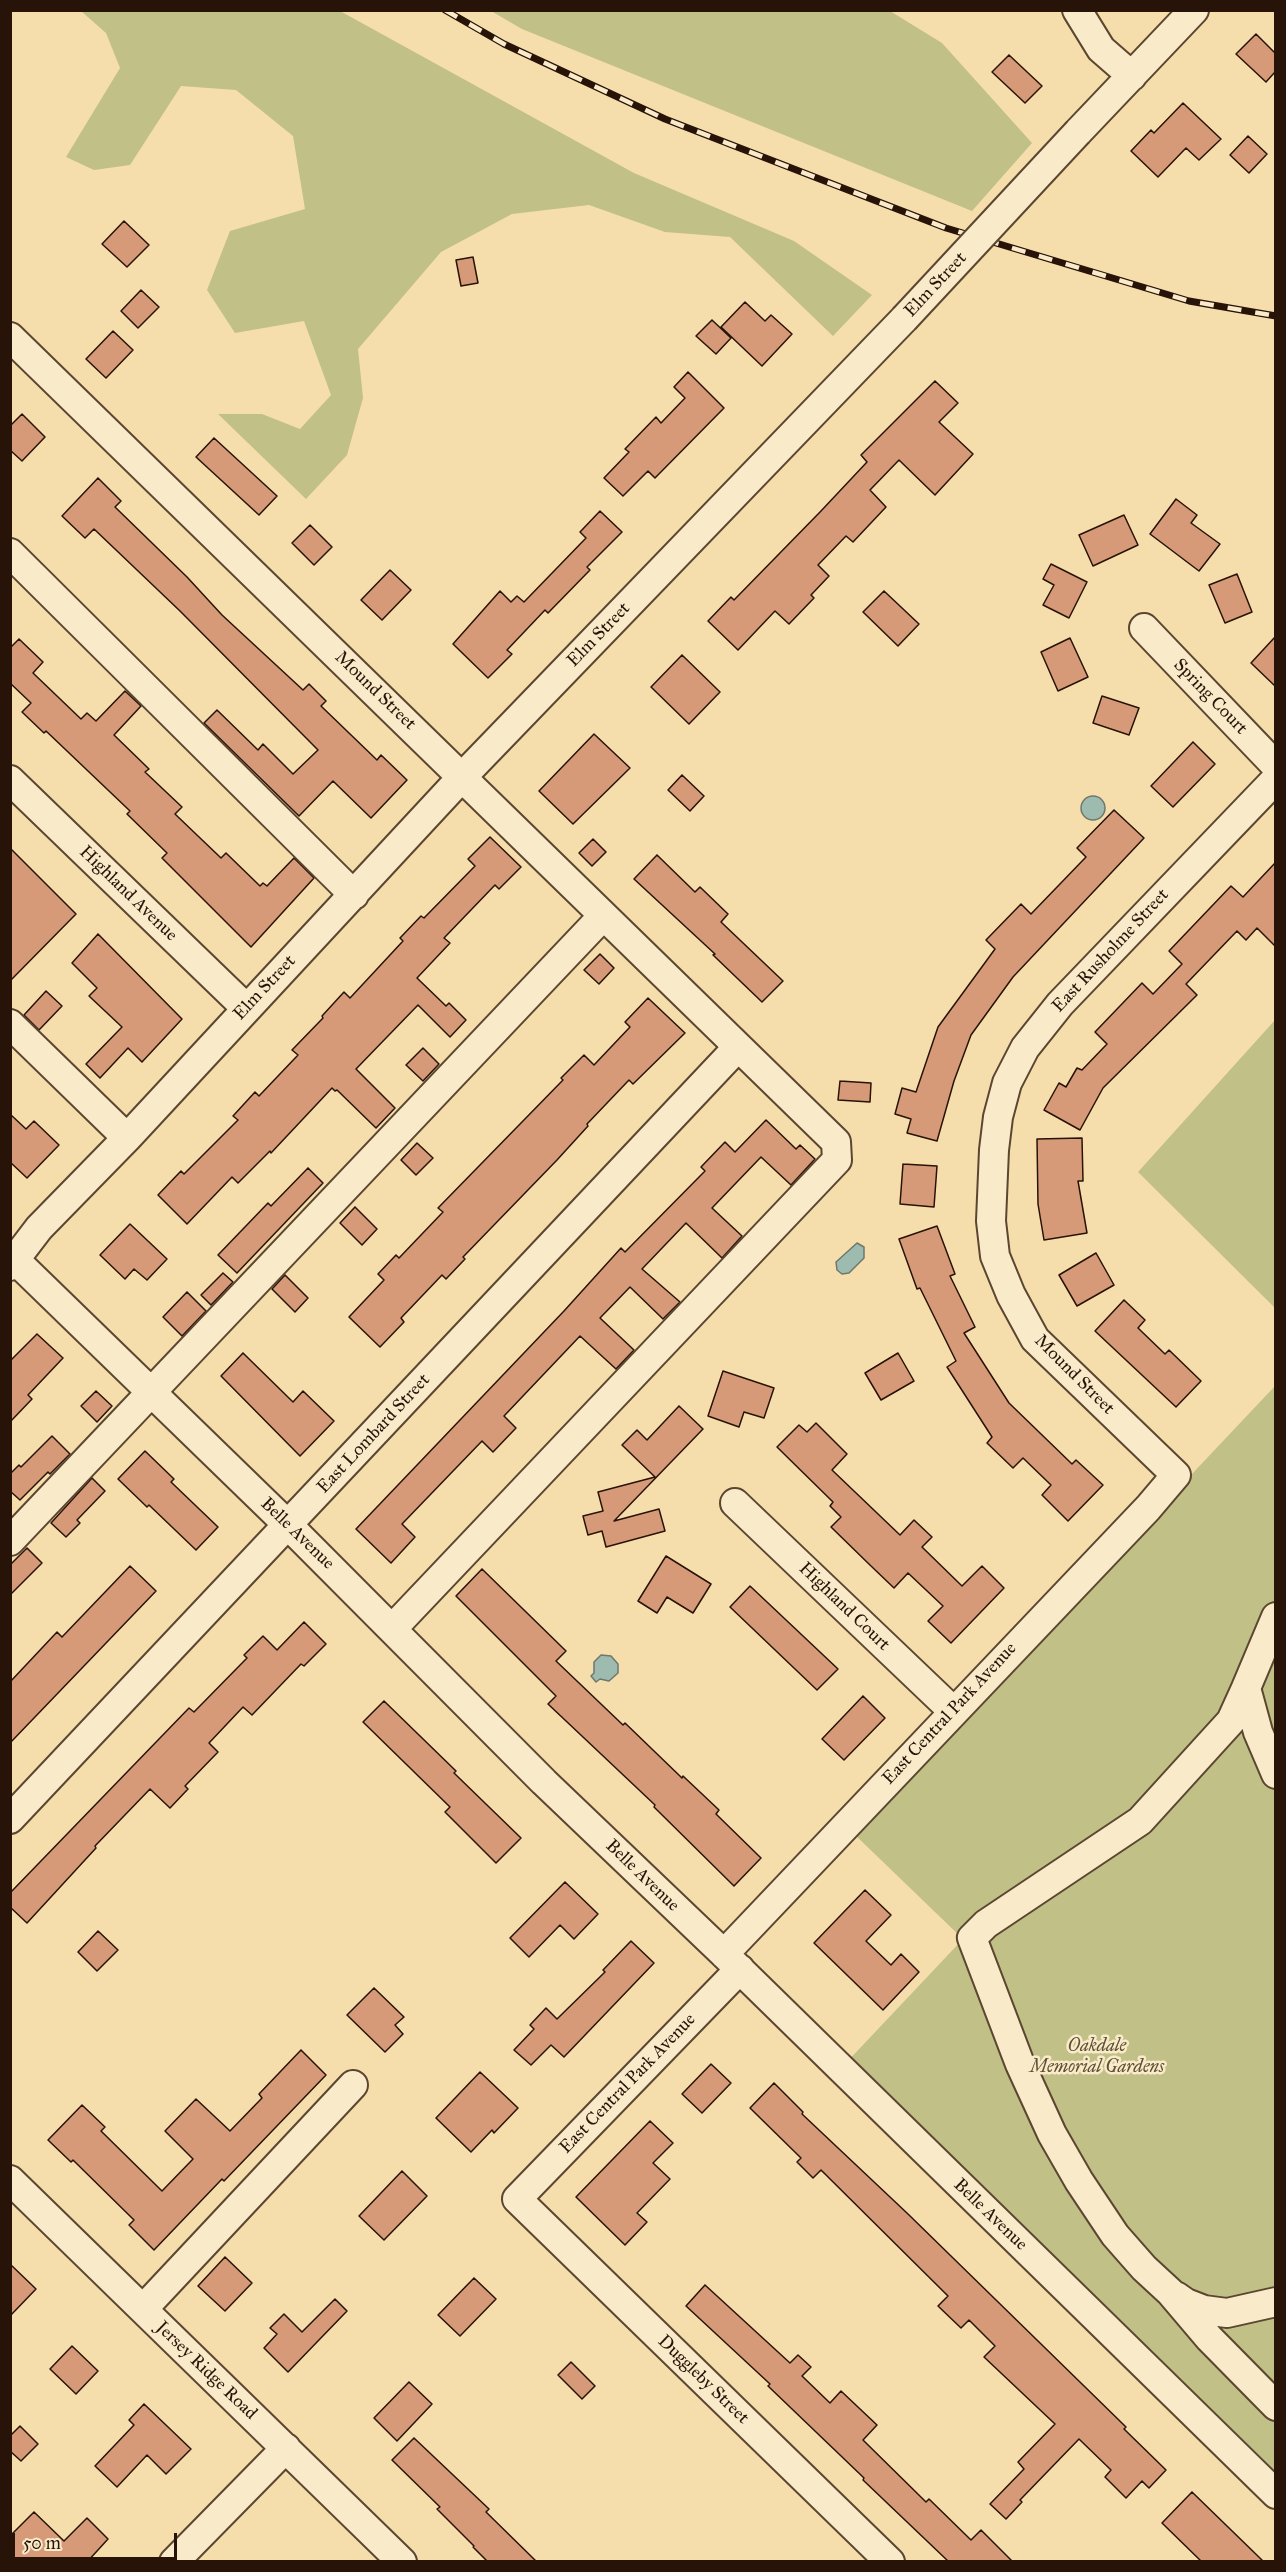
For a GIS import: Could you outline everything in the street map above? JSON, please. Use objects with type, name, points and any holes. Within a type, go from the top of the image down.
[{"type":"street","points":[[1077,10],[1101,49],[1132,76]]},
{"type":"street","name":"Elm Street","points":[[12,1260],[39,1228],[127,1137],[463,776],[904,319],[1194,10]]},
{"type":"street","name":"Mound Street","points":[[10,337],[836,1142],[837,1160],[392,1629]]},
{"type":"street","points":[[10,553],[354,895]]},
{"type":"street","name":"Spring Court","points":[[1144,628],[1275,766]]},
{"type":"street","name":"East Rusholme Street","points":[[993,1150],[1007,1083],[1024,1048],[1060,1004],[1275,779]]},
{"type":"street","name":"Highland Avenue","points":[[10,780],[246,1008]]},
{"type":"street","points":[[10,1541],[603,916]]},
{"type":"street","points":[[10,1024],[127,1137]]},
{"type":"street","name":"East Lombard Street","points":[[10,1820],[738,1048]]},
{"type":"street","name":"Mound Street","points":[[993,1150],[991,1221],[995,1256],[1011,1295],[1035,1339],[1176,1475]]},
{"type":"street","name":"Belle Avenue","points":[[12,1260],[288,1525],[544,1782],[732,1962],[1275,2494]]},
{"type":"street","name":"East Central Park Avenue","points":[[517,2199],[732,1962],[953,1711],[1148,1508],[1176,1475]]},
{"type":"street","name":"Highland Court","points":[[735,1503],[953,1711]]},
{"type":"street","points":[[1275,1617],[1231,1721],[1140,1821],[986,1924],[972,1938],[1020,2064],[1052,2134],[1079,2181],[1115,2235],[1275,2406]]},
{"type":"street","points":[[1246,1688],[1258,1732],[1275,1774]]},
{"type":"street","points":[[143,2309],[353,2085]]},
{"type":"street","name":"Jersey Ridge Road","points":[[10,2180],[402,2562]]},
{"type":"street","name":"Duggleby Street","points":[[517,2199],[890,2562]]},
{"type":"street","points":[[1170,2292],[1186,2303],[1204,2310],[1227,2313],[1275,2302]]},
{"type":"street","points":[[174,2562],[286,2448]]},
{"type":"green space","points":[[81,11],[340,11],[634,173],[794,241],[872,295],[833,336],[730,237],[665,232],[589,205],[512,214],[441,252],[358,349],[363,398],[347,455],[306,499],[218,414],[262,414],[300,429],[331,395],[304,321],[235,333],[207,290],[230,231],[305,209],[293,136],[236,90],[181,86],[130,165],[94,170],[66,157],[120,68],[106,33]]},
{"type":"green space","points":[[491,11],[890,11],[942,43],[1032,143],[972,211],[522,29]]},
{"type":"green space","points":[[1275,1020],[1275,1308],[1138,1172]]},
{"type":"green space","name":"Oakdale Memorial Gardens","points":[[1275,1386],[1275,2483],[845,2064],[963,1939],[853,1833]]},
{"type":"shaded area","points":[[1093,796],[1102,799],[1105,808],[1102,817],[1093,820],[1084,817],[1081,808],[1084,799]]},
{"type":"shaded area","points":[[857,1243],[864,1247],[864,1258],[849,1273],[842,1274],[837,1270],[836,1262]]},
{"type":"shaded area","points":[[601,1655],[611,1656],[618,1664],[618,1673],[609,1681],[600,1679],[596,1682],[591,1676],[594,1673],[594,1662]]},
{"type":"building","points":[[1256,34],[1275,53],[1275,72],[1266,82],[1236,54]]},
{"type":"building","points":[[1009,55],[1042,86],[1025,103],[992,72]]},
{"type":"building","points":[[1183,103],[1221,139],[1199,160],[1186,148],[1158,177],[1131,151],[1151,130],[1154,133]]},
{"type":"building","points":[[1248,136],[1267,154],[1249,173],[1230,155]]},
{"type":"building","points":[[124,221],[149,245],[127,267],[102,244]]},
{"type":"building","points":[[473,257],[478,283],[461,286],[456,260]]},
{"type":"building","points":[[141,290],[159,307],[138,328],[121,311]]},
{"type":"building","points":[[745,302],[765,321],[771,315],[792,334],[762,366],[721,327]]},
{"type":"building","points":[[712,320],[731,338],[716,354],[696,336]]},
{"type":"building","points":[[113,331],[133,350],[106,378],[86,359]]},
{"type":"building","points":[[688,372],[724,408],[655,478],[648,471],[623,496],[604,478],[629,452],[625,449],[656,417],[661,423],[685,398],[674,387]]},
{"type":"building","points":[[935,381],[958,403],[939,422],[973,454],[935,495],[899,460],[870,490],[886,507],[853,542],[846,536],[818,565],[829,576],[811,595],[814,598],[789,624],[775,611],[738,650],[708,621],[731,597],[734,600],[821,511],[867,462],[861,455]]},
{"type":"building","points":[[22,414],[45,437],[22,461],[10,450],[10,426]]},
{"type":"building","points":[[214,438],[277,496],[259,515],[196,457]]},
{"type":"building","points":[[98,478],[121,501],[115,507],[187,577],[222,615],[303,690],[309,684],[326,701],[321,706],[377,760],[381,755],[407,780],[371,818],[333,781],[299,816],[204,723],[217,710],[258,750],[263,744],[293,774],[318,750],[180,611],[94,529],[85,538],[62,516]]},
{"type":"building","points":[[1176,499],[1197,515],[1191,523],[1220,544],[1199,571],[1150,534]]},
{"type":"building","points":[[600,511],[622,532],[587,567],[590,570],[548,613],[545,610],[507,650],[512,654],[488,678],[453,644],[500,591],[511,602],[517,596],[524,602],[586,538],[580,532]]},
{"type":"building","points":[[1124,515],[1138,545],[1093,566],[1079,535]]},
{"type":"building","points":[[310,525],[332,547],[314,565],[292,543]]},
{"type":"building","points":[[1051,564],[1087,582],[1069,618],[1043,605],[1054,585],[1043,579]]},
{"type":"building","points":[[390,570],[411,590],[382,620],[361,600]]},
{"type":"building","points":[[1237,574],[1252,612],[1225,623],[1209,585]]},
{"type":"building","points":[[884,591],[919,624],[898,646],[863,612]]},
{"type":"building","points":[[1275,637],[1275,686],[1251,663]]},
{"type":"building","points":[[1070,638],[1088,677],[1058,691],[1041,652]]},
{"type":"building","points":[[19,639],[43,662],[33,673],[81,719],[87,713],[96,721],[125,691],[141,706],[114,735],[149,769],[145,772],[182,807],[175,814],[221,858],[226,853],[260,886],[263,883],[267,886],[294,858],[314,878],[251,947],[162,858],[167,853],[127,814],[130,811],[46,731],[44,733],[22,712],[31,703],[10,683],[10,648]]},
{"type":"building","points":[[682,655],[720,692],[689,724],[651,687]]},
{"type":"building","points":[[1102,696],[1139,708],[1129,735],[1093,723]]},
{"type":"building","points":[[594,734],[630,768],[573,824],[539,791]]},
{"type":"building","points":[[1193,742],[1215,764],[1173,807],[1151,786]]},
{"type":"building","points":[[682,775],[704,796],[690,811],[668,790]]},
{"type":"building","points":[[1114,810],[1144,838],[1013,977],[971,1035],[954,1081],[937,1141],[907,1133],[911,1119],[895,1114],[902,1088],[916,1092],[938,1027],[995,949],[986,940],[1021,904],[1031,914],[1086,857],[1077,848]]},
{"type":"building","points":[[490,837],[521,867],[499,889],[495,885],[444,938],[450,943],[417,978],[446,1006],[449,1003],[466,1020],[450,1037],[418,1005],[356,1069],[395,1108],[376,1128],[337,1090],[332,1088],[271,1153],[270,1151],[238,1183],[232,1177],[187,1224],[158,1195],[181,1171],[184,1174],[238,1120],[233,1116],[255,1092],[259,1096],[298,1055],[292,1050],[344,992],[350,998],[403,941],[400,938],[421,916],[424,918],[475,866],[468,859]]},
{"type":"building","points":[[593,839],[606,852],[592,866],[579,853]]},
{"type":"building","points":[[10,848],[76,914],[10,981]]},
{"type":"building","points":[[657,855],[695,892],[700,887],[728,914],[721,922],[783,981],[762,1002],[713,955],[715,954],[634,879]]},
{"type":"building","points":[[1275,863],[1275,946],[1257,928],[1246,940],[1237,931],[1186,984],[1197,995],[1103,1088],[1080,1130],[1044,1110],[1059,1083],[1066,1087],[1077,1068],[1082,1070],[1107,1044],[1095,1032],[1142,983],[1153,994],[1182,964],[1169,951],[1231,886],[1243,897]]},
{"type":"building","points":[[98,934],[182,1019],[142,1062],[128,1048],[100,1078],[86,1064],[122,1027],[89,996],[97,988],[72,963]]},
{"type":"building","points":[[600,954],[614,968],[599,984],[584,970]]},
{"type":"building","points":[[46,991],[62,1006],[39,1030],[24,1015]]},
{"type":"building","points":[[648,998],[685,1033],[633,1084],[629,1080],[557,1160],[463,1257],[465,1259],[446,1279],[442,1275],[401,1318],[404,1322],[380,1347],[349,1317],[384,1280],[378,1274],[396,1255],[399,1258],[443,1212],[438,1208],[563,1080],[561,1078],[584,1055],[594,1065],[630,1027],[625,1022]]},
{"type":"building","points":[[423,1048],[439,1064],[423,1081],[406,1065]]},
{"type":"building","points":[[840,1081],[871,1083],[870,1102],[838,1100]]},
{"type":"building","points":[[10,1114],[26,1129],[34,1121],[59,1145],[27,1178],[10,1162]]},
{"type":"building","points":[[766,1120],[796,1149],[800,1145],[815,1159],[791,1185],[761,1157],[712,1208],[742,1236],[722,1258],[686,1223],[642,1269],[680,1302],[663,1319],[630,1287],[600,1318],[634,1350],[616,1369],[580,1336],[504,1416],[516,1428],[493,1452],[482,1441],[402,1524],[415,1537],[391,1563],[356,1529],[621,1248],[625,1252],[705,1171],[701,1167],[725,1142],[735,1152]]},
{"type":"building","points":[[1082,1138],[1083,1181],[1078,1181],[1087,1233],[1044,1240],[1038,1204],[1037,1139]]},
{"type":"building","points":[[417,1143],[433,1158],[416,1175],[401,1160]]},
{"type":"building","points":[[903,1164],[937,1166],[934,1207],[900,1204]]},
{"type":"building","points":[[308,1168],[323,1183],[237,1273],[218,1255],[268,1203],[271,1206]]},
{"type":"building","points":[[355,1207],[377,1229],[362,1245],[340,1223]]},
{"type":"building","points":[[130,1224],[167,1259],[147,1280],[134,1269],[125,1279],[100,1255]]},
{"type":"building","points":[[937,1226],[955,1274],[950,1276],[975,1327],[964,1333],[1009,1403],[1072,1464],[1076,1460],[1103,1485],[1068,1521],[1042,1495],[1051,1485],[1023,1458],[1013,1468],[987,1443],[992,1437],[947,1367],[956,1361],[920,1288],[917,1289],[899,1239]]},
{"type":"building","points":[[1096,1253],[1114,1285],[1077,1306],[1059,1275]]},
{"type":"building","points":[[223,1273],[233,1282],[211,1305],[201,1295]]},
{"type":"building","points":[[285,1275],[308,1298],[295,1312],[272,1289]]},
{"type":"building","points":[[187,1292],[206,1311],[182,1336],[163,1317]]},
{"type":"building","points":[[1124,1300],[1145,1320],[1138,1328],[1165,1354],[1169,1350],[1201,1381],[1176,1407],[1095,1331]]},
{"type":"building","points":[[37,1334],[63,1358],[28,1395],[32,1399],[10,1422],[10,1361]]},
{"type":"building","points":[[243,1353],[293,1402],[303,1391],[334,1421],[300,1456],[221,1376]]},
{"type":"building","points":[[898,1353],[914,1381],[881,1400],[865,1373]]},
{"type":"building","points":[[723,1371],[774,1388],[764,1418],[744,1412],[739,1427],[708,1416]]},
{"type":"building","points":[[96,1391],[112,1406],[97,1422],[81,1406]]},
{"type":"building","points":[[679,1406],[703,1429],[614,1521],[659,1509],[665,1531],[606,1547],[602,1531],[588,1535],[583,1516],[603,1511],[598,1492],[655,1477],[622,1445],[637,1430],[647,1440]]},
{"type":"building","points":[[816,1423],[847,1454],[832,1470],[900,1535],[914,1520],[932,1537],[922,1547],[962,1586],[982,1566],[1004,1588],[951,1643],[928,1621],[943,1606],[908,1573],[894,1588],[871,1566],[831,1527],[841,1517],[830,1506],[833,1502],[777,1447],[799,1425],[807,1432]]},
{"type":"building","points":[[52,1436],[70,1454],[20,1500],[10,1491],[10,1474],[19,1465],[21,1467]]},
{"type":"building","points":[[145,1451],[174,1479],[171,1482],[218,1527],[196,1550],[118,1479]]},
{"type":"building","points":[[92,1478],[105,1491],[77,1520],[80,1523],[66,1537],[51,1523]]},
{"type":"building","points":[[27,1548],[42,1563],[10,1595],[10,1565]]},
{"type":"building","points":[[666,1556],[711,1584],[693,1613],[667,1597],[657,1613],[638,1601]]},
{"type":"building","points":[[130,1566],[156,1591],[10,1743],[10,1682],[57,1632],[62,1637]]},
{"type":"building","points":[[482,1569],[566,1651],[556,1661],[623,1725],[625,1723],[719,1810],[716,1814],[761,1858],[734,1886],[654,1807],[655,1805],[548,1704],[556,1696],[456,1596]]},
{"type":"building","points":[[750,1586],[838,1669],[817,1690],[730,1607]]},
{"type":"building","points":[[304,1622],[326,1644],[304,1666],[301,1664],[252,1715],[243,1707],[209,1743],[218,1752],[185,1786],[188,1789],[170,1808],[150,1789],[95,1846],[96,1848],[27,1923],[10,1907],[10,1893],[189,1708],[194,1712],[247,1658],[244,1655],[263,1636],[277,1650]]},
{"type":"building","points":[[863,1696],[885,1718],[844,1760],[822,1739]]},
{"type":"building","points":[[384,1701],[521,1838],[496,1863],[445,1812],[450,1807],[363,1722]]},
{"type":"building","points":[[565,1882],[598,1914],[574,1939],[560,1925],[529,1957],[510,1938]]},
{"type":"building","points":[[865,1890],[891,1915],[866,1941],[891,1965],[901,1954],[919,1972],[883,2010],[814,1943]]},
{"type":"building","points":[[98,1931],[118,1950],[97,1971],[78,1952]]},
{"type":"building","points":[[631,1941],[654,1963],[564,2057],[551,2045],[531,2065],[514,2050],[534,2029],[530,2025],[546,2008],[557,2019],[605,1972],[603,1970]]},
{"type":"building","points":[[374,1988],[404,2017],[395,2025],[403,2034],[385,2052],[347,2015]]},
{"type":"building","points":[[301,2050],[326,2075],[154,2250],[129,2225],[134,2220],[73,2160],[71,2162],[48,2140],[82,2105],[105,2127],[101,2131],[162,2191],[193,2159],[165,2131],[196,2099],[230,2131],[262,2098],[259,2094]]},
{"type":"building","points":[[711,2064],[731,2083],[702,2113],[682,2094]]},
{"type":"building","points":[[480,2072],[518,2108],[494,2133],[492,2130],[471,2152],[436,2118]]},
{"type":"building","points":[[774,2083],[803,2112],[802,2114],[1126,2427],[1124,2429],[1166,2470],[1149,2488],[1142,2481],[1126,2498],[1105,2477],[1111,2470],[1079,2439],[1020,2500],[1022,2502],[1006,2519],[990,2504],[1024,2469],[1018,2462],[1055,2424],[984,2357],[995,2346],[969,2320],[961,2328],[938,2306],[948,2296],[821,2170],[813,2178],[797,2162],[801,2158],[750,2108]]},
{"type":"building","points":[[650,2121],[673,2143],[653,2163],[670,2179],[637,2213],[647,2222],[625,2245],[576,2197]]},
{"type":"building","points":[[402,2171],[427,2196],[384,2240],[359,2216]]},
{"type":"building","points":[[225,2257],[252,2283],[225,2311],[198,2286]]},
{"type":"building","points":[[10,2264],[36,2289],[10,2316]]},
{"type":"building","points":[[474,2278],[496,2299],[460,2336],[438,2315]]},
{"type":"building","points":[[705,2285],[790,2363],[798,2355],[811,2367],[802,2376],[830,2403],[841,2391],[877,2425],[863,2440],[926,2502],[929,2499],[971,2540],[981,2530],[1013,2562],[949,2562],[768,2386],[770,2384],[686,2306]]},
{"type":"building","points":[[335,2299],[347,2311],[288,2372],[264,2348],[277,2334],[270,2328],[284,2314],[302,2332]]},
{"type":"building","points":[[72,2346],[98,2371],[76,2394],[50,2369]]},
{"type":"building","points":[[571,2362],[595,2386],[582,2399],[558,2375]]},
{"type":"building","points":[[409,2382],[432,2404],[397,2441],[374,2418]]},
{"type":"building","points":[[144,2404],[191,2449],[166,2474],[147,2455],[117,2487],[95,2466],[134,2425],[129,2420]]},
{"type":"building","points":[[20,2426],[38,2444],[21,2461],[10,2451],[10,2436]]},
{"type":"building","points":[[414,2438],[489,2509],[486,2512],[537,2562],[488,2562],[473,2547],[437,2509],[440,2507],[392,2460]]},
{"type":"building","points":[[1192,2492],[1264,2562],[1202,2562],[1162,2523]]},
{"type":"building","points":[[34,2512],[64,2541],[87,2518],[108,2539],[87,2562],[10,2562],[10,2536]]},
{"type":"railway","points":[[445,10],[504,44],[665,119],[946,228],[1189,301],[1276,316]]}]
